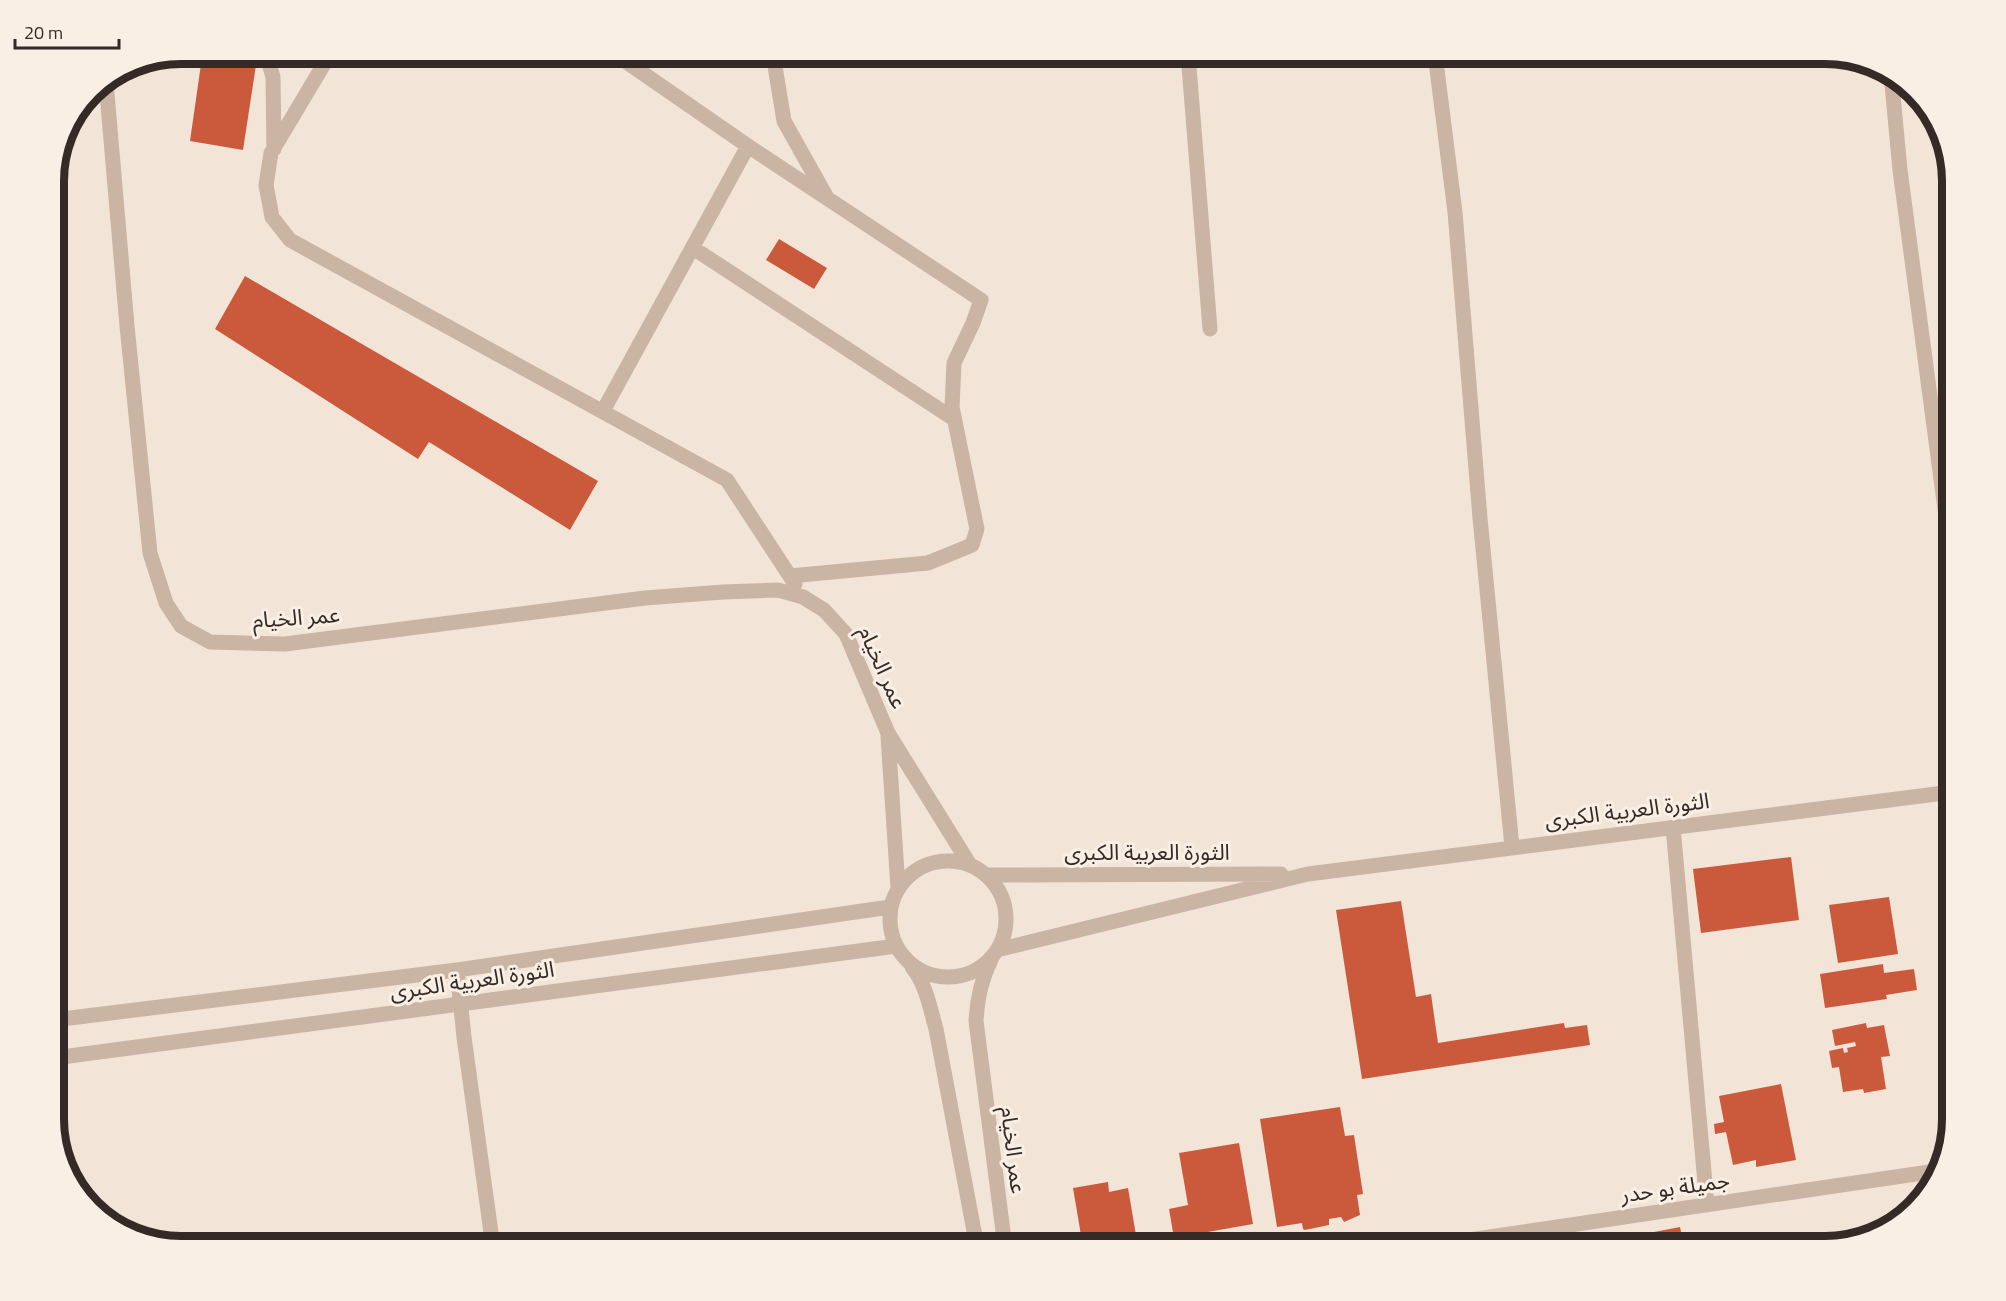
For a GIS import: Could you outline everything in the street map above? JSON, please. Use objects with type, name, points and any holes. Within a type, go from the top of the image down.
[{"type":"street","points":[[269,64],[273,77],[274,150]]},
{"type":"street","points":[[324,64],[272,153],[266,185],[272,217],[290,240],[728,480],[804,597]]},
{"type":"street","points":[[629,64],[748,146],[981,300],[954,363],[952,407],[977,529],[972,545],[928,563],[790,576]]},
{"type":"street","points":[[775,64],[784,121],[827,198]]},
{"type":"street","points":[[1189,64],[1210,329]]},
{"type":"street","points":[[1437,64],[1455,212],[1480,518],[1512,847]]},
{"type":"street","points":[[1892,86],[1900,170],[1942,487]]},
{"type":"street","name":"عمر الخيام","points":[[107,92],[150,553],[166,603],[181,626],[210,642],[285,644],[645,597],[778,590],[804,597],[824,610],[846,634],[888,733],[970,865]]},
{"type":"street","points":[[603,411],[748,146]]},
{"type":"street","points":[[693,248],[954,419]]},
{"type":"street","name":"عمر الخيام","points":[[888,733],[898,888]]},
{"type":"street","name":"الثورة العربية الكبرى","points":[[996,952],[1308,874],[1942,793]]},
{"type":"street","points":[[1673,827],[1707,1205]]},
{"type":"street","points":[[909,962],[926,973],[946,977],[966,975],[984,965],[996,952],[1005,931],[1006,911],[1000,892],[987,875],[970,865],[950,861],[930,863],[912,873],[898,888],[890,907],[889,927],[896,946],[918,974],[936,1029],[975,1236]]},
{"type":"street","name":"الثورة العربية الكبرى","points":[[987,875],[1308,874]]},
{"type":"street","name":"الثورة العربية الكبرى","points":[[65,1019],[457,970],[890,907]]},
{"type":"street","name":"الثورة العربية الكبرى","points":[[65,1057],[896,946]]},
{"type":"street","name":"عمر الخيام","points":[[996,952],[983,978],[977,1003],[976,1021],[1004,1236]]},
{"type":"street","points":[[457,970],[492,1236]]},
{"type":"street","name":"جميلة بو حدر","points":[[1496,1236],[1928,1172]]},
{"type":"building","points":[[201,64],[256,65],[243,150],[190,141]]},
{"type":"building","points":[[779,239],[827,268],[814,289],[766,260]]},
{"type":"building","points":[[245,276],[598,481],[570,530],[429,442],[418,459],[215,329]]},
{"type":"building","points":[[1791,857],[1799,920],[1701,933],[1693,869]]},
{"type":"building","points":[[1889,897],[1898,954],[1838,963],[1829,905]]},
{"type":"building","points":[[1401,901],[1416,997],[1431,994],[1438,1043],[1564,1023],[1565,1028],[1587,1025],[1590,1045],[1362,1079],[1336,910]]},
{"type":"building","points":[[1883,964],[1884,973],[1914,969],[1917,990],[1886,995],[1887,999],[1825,1008],[1820,974]]},
{"type":"building","points":[[1866,1023],[1867,1028],[1884,1025],[1890,1056],[1881,1057],[1886,1089],[1864,1093],[1863,1089],[1843,1092],[1839,1067],[1832,1068],[1829,1051],[1843,1048],[1844,1053],[1848,1052],[1847,1048],[1856,1046],[1855,1042],[1835,1046],[1832,1030]]},
{"type":"building","points":[[1781,1084],[1796,1160],[1756,1167],[1756,1160],[1733,1165],[1726,1132],[1715,1134],[1714,1124],[1724,1122],[1719,1096]]},
{"type":"building","points":[[1340,1107],[1345,1136],[1354,1135],[1363,1194],[1357,1195],[1360,1215],[1344,1222],[1341,1217],[1329,1219],[1329,1225],[1305,1230],[1302,1223],[1277,1227],[1260,1119]]},
{"type":"building","points":[[1239,1143],[1253,1224],[1174,1236],[1169,1209],[1188,1205],[1179,1153]]},
{"type":"building","points":[[1108,1182],[1109,1192],[1128,1188],[1136,1236],[1081,1236],[1073,1188]]},
{"type":"building","points":[[1680,1227],[1682,1236],[1655,1236],[1654,1232]]},
{"type":"building","points":[[1641,1233],[1642,1236],[1626,1236]]}]
